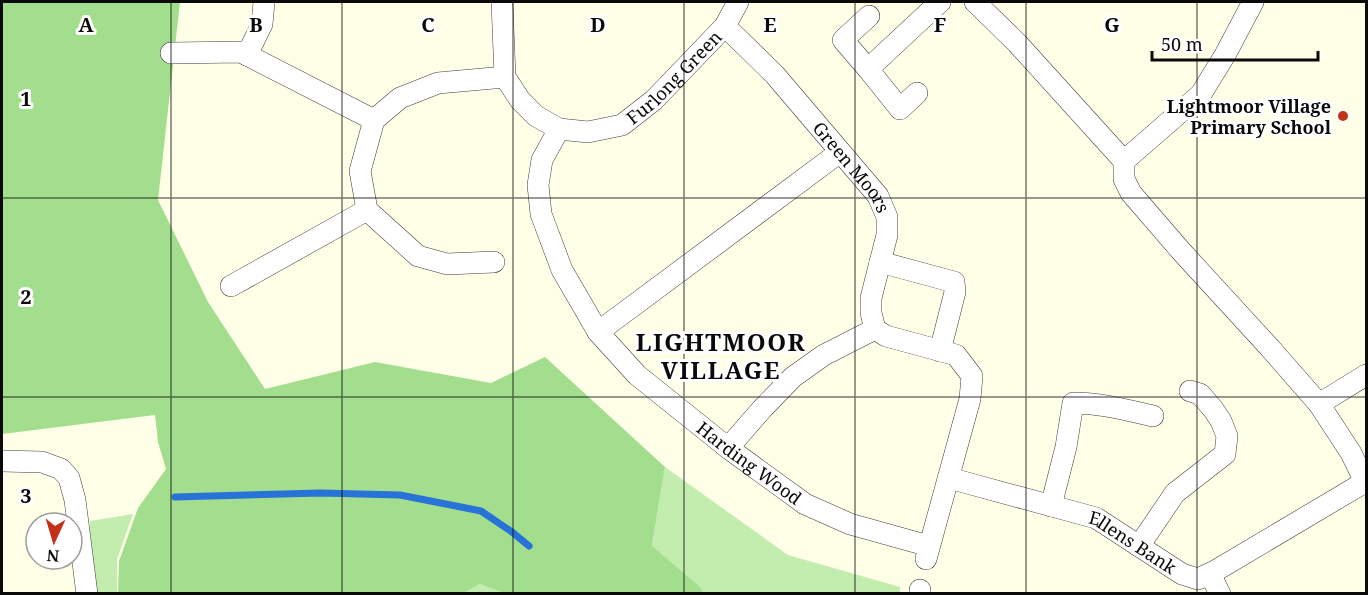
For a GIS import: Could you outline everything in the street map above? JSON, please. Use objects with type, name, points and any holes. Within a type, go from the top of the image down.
[{"type":"street","points":[[247,55],[262,24],[264,2]]},
{"type":"street","points":[[502,2],[505,77],[520,100],[536,116],[559,129]]},
{"type":"street","name":"Furlong Green","points":[[559,129],[588,132],[622,125],[654,100],[725,26],[738,2]]},
{"type":"street","points":[[868,69],[940,2]]},
{"type":"street","points":[[975,2],[1017,43],[1124,161],[1124,179],[1131,193],[1319,404],[1351,453],[1366,483],[1210,574],[1220,594]]},
{"type":"street","points":[[1124,161],[1201,94],[1254,2]]},
{"type":"street","points":[[869,16],[843,40],[900,109],[917,93]]},
{"type":"street","name":"Green Moors","points":[[725,26],[774,75],[878,196],[887,217],[887,235],[872,298],[871,313],[875,329]]},
{"type":"street","points":[[171,53],[241,52],[374,120]]},
{"type":"street","points":[[494,262],[447,264],[418,256],[367,210],[360,171],[374,120],[400,98],[438,83],[505,77]]},
{"type":"street","name":"Harding Wood","points":[[559,129],[542,160],[538,185],[541,214],[562,270],[598,332],[637,375],[728,448],[805,504],[850,524],[928,553],[949,478]]},
{"type":"street","points":[[598,332],[840,152]]},
{"type":"street","points":[[231,285],[367,210]]},
{"type":"street","points":[[880,262],[954,282],[955,292],[940,351]]},
{"type":"street","points":[[728,448],[793,377],[824,355],[875,329],[886,336],[956,355],[972,376],[970,399],[949,478]]},
{"type":"street","points":[[1319,404],[1366,375]]},
{"type":"street","points":[[1138,546],[1175,494],[1224,454],[1227,436],[1221,421],[1214,409],[1200,394],[1190,391]]},
{"type":"street","points":[[1051,506],[1066,447],[1073,403],[1106,405],[1153,416]]},
{"type":"street","points":[[2,461],[42,462],[61,468],[69,478],[75,500],[87,594]]},
{"type":"street","name":"Ellens Bank","points":[[949,478],[1096,518],[1182,574],[1197,579],[1210,574]]},
{"type":"green space","points":[[2,2],[180,2],[158,200],[208,302],[265,389],[375,362],[491,383],[545,357],[665,467],[652,546],[701,588],[703,593],[507,594],[480,584],[462,594],[118,593],[119,561],[138,508],[166,469],[158,442],[155,415],[2,434]]},
{"type":"green space","points":[[665,467],[788,555],[900,587],[900,593],[703,593],[652,547]]},
{"type":"green space","points":[[133,514],[117,559],[117,593],[91,593],[90,521]]},
{"type":"green space","points":[[480,584],[507,593],[462,594]]},
{"type":"waterway","points":[[175,497],[321,493],[400,495],[481,511],[529,546]]},
{"type":"place","name":"Lightmoor Village Primary School","points":[[1343,116]]},
{"type":"district","name":"LIGHTMOOR VILLAGE","points":[[721,355]]}]
